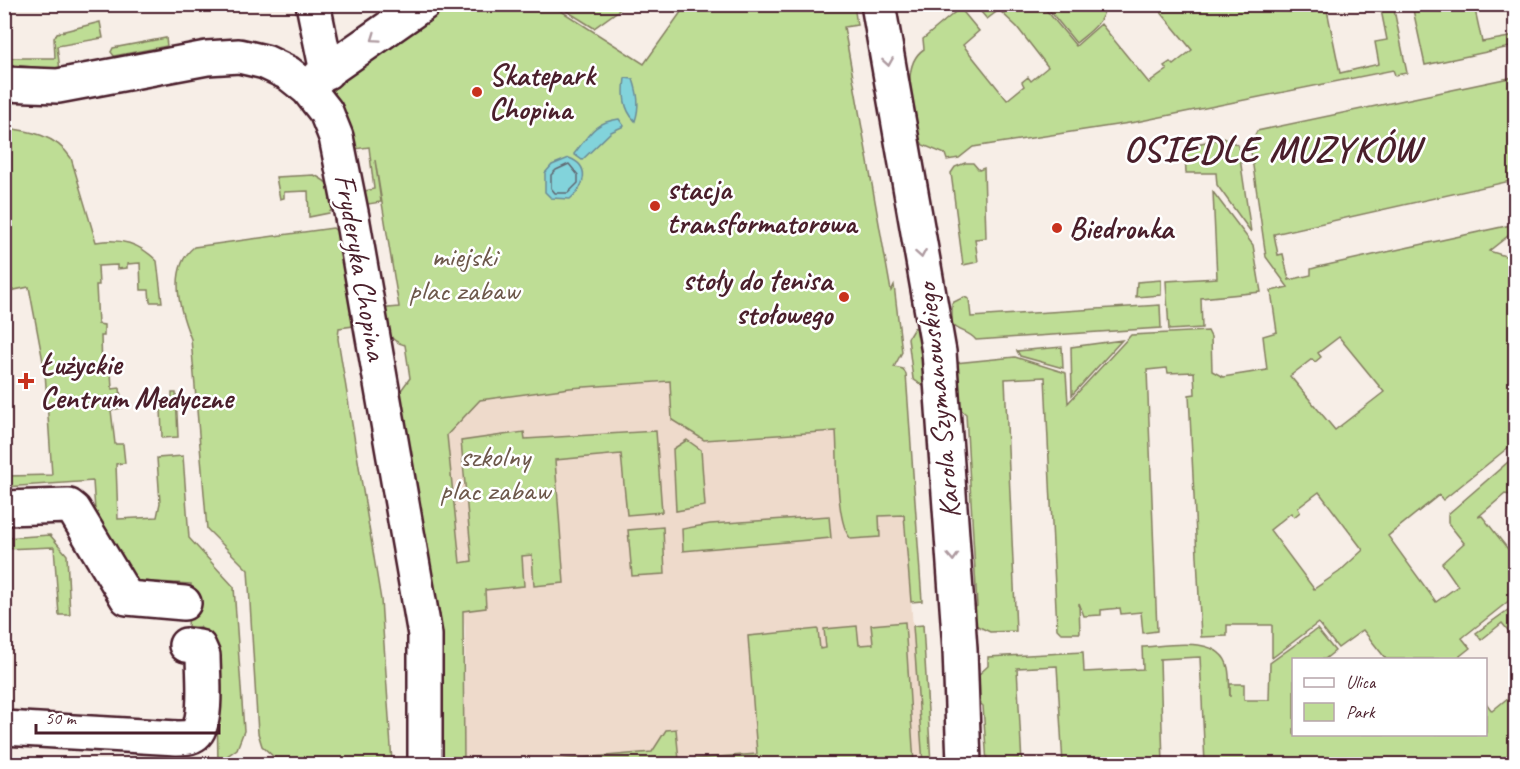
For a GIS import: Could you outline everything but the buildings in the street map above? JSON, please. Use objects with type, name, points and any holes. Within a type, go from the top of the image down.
[{"type":"street","points":[[318,80],[423,4]]},
{"type":"street","name":"Karola Szymanowskiego","points":[[878,4],[939,352],[960,649],[964,765]]},
{"type":"street","points":[[315,13],[318,80]]},
{"type":"street","points":[[271,64],[292,53],[306,41],[315,30],[315,13]]},
{"type":"street","name":"Fryderyka Chopina","points":[[4,84],[58,86],[207,58],[239,56],[318,80],[326,112],[336,137],[388,416],[427,647],[425,765]]},
{"type":"street","points":[[4,508],[69,506],[74,510],[127,598],[184,603]]},
{"type":"street","points":[[4,728],[177,738],[194,735],[203,720],[202,656],[199,647],[186,645]]},
{"type":"shaded area","points":[[894,368],[923,764],[464,764],[465,629],[447,435],[480,400],[570,388]]},
{"type":"green space","points":[[440,5],[552,5],[644,64],[686,5],[854,5],[857,25],[844,27],[891,291],[894,285],[902,352],[894,367],[903,369],[906,374],[922,601],[911,602],[904,515],[879,516],[880,537],[851,539],[846,531],[838,488],[836,431],[704,440],[672,420],[670,381],[570,388],[480,400],[447,435],[460,563],[472,561],[461,441],[524,432],[525,439],[656,431],[662,512],[627,515],[621,454],[555,460],[564,583],[534,586],[532,555],[522,556],[524,586],[485,590],[486,608],[463,611],[464,764],[440,764],[440,614],[412,488],[399,393],[410,378],[405,345],[390,336],[377,309],[399,307],[375,160],[381,202],[356,206],[355,193],[374,189],[369,147],[347,150],[330,97],[338,82]]},
{"type":"green space","points":[[557,5],[626,5],[594,28]]},
{"type":"green space","points":[[975,5],[1042,5],[1076,46],[1101,24],[1149,83],[1167,70],[1164,66],[1170,62],[1173,65],[1192,50],[1155,5],[1326,5],[1340,73],[1379,64],[1375,42],[1387,40],[1380,5],[1393,5],[1407,73],[1395,75],[1393,70],[1136,122],[973,147],[959,158],[947,160],[945,154],[923,145],[919,138],[910,90],[912,67],[916,57],[924,49],[923,39],[960,8],[979,31],[963,45],[1007,100],[1024,86],[1022,82],[1028,77],[1031,81],[1048,67],[1017,27],[999,10],[987,19]]},
{"type":"green space","points":[[1045,5],[1105,5],[1099,22],[1076,43]]},
{"type":"green space","points":[[1412,5],[1474,5],[1482,42],[1515,36],[1515,46],[1425,65]]},
{"type":"green space","points":[[100,22],[103,38],[57,46],[60,70],[5,64],[5,58],[55,58],[54,38],[57,33]]},
{"type":"green space","points":[[166,38],[167,46],[114,56],[111,52],[113,48]]},
{"type":"green space","points":[[1514,77],[1515,180],[1274,234],[1278,255],[1283,254],[1289,280],[1311,275],[1311,269],[1318,267],[1511,225],[1513,232],[1489,251],[1515,259],[1515,442],[1443,500],[1439,495],[1388,536],[1436,602],[1458,586],[1442,563],[1464,543],[1448,523],[1448,514],[1515,456],[1515,490],[1510,495],[1505,494],[1478,517],[1482,516],[1515,558],[1515,596],[1462,638],[1470,648],[1457,658],[1385,658],[1363,630],[1338,648],[1318,623],[1272,658],[1272,625],[1227,625],[1227,636],[1201,637],[1189,395],[1195,394],[1194,372],[1168,373],[1167,368],[1147,370],[1157,631],[1143,633],[1141,612],[1121,614],[1120,608],[1101,610],[1101,615],[1084,616],[1079,603],[1080,633],[1061,633],[1057,629],[1045,377],[1005,379],[1016,631],[990,632],[973,624],[970,610],[977,606],[966,414],[952,402],[955,363],[1015,357],[1066,373],[1068,403],[1131,335],[1208,331],[1211,337],[1212,371],[1223,377],[1267,370],[1263,336],[1277,332],[1271,291],[1288,287],[1266,257],[1250,145],[1257,131]],"holes":[[[1339,337],[1384,392],[1335,430],[1290,376],[1312,359],[1315,362],[1321,357],[1318,353]],[[1319,492],[1363,550],[1339,572],[1314,589],[1270,530],[1291,513],[1294,517],[1300,512],[1298,508]]]},
{"type":"green space","points":[[5,128],[42,136],[65,150],[71,158],[96,242],[129,243],[157,261],[162,302],[150,302],[149,290],[141,290],[140,263],[127,264],[127,268],[117,269],[117,265],[98,266],[99,285],[96,285],[98,324],[104,325],[104,336],[101,336],[102,371],[111,371],[112,389],[120,388],[122,408],[111,410],[115,444],[123,444],[125,463],[116,464],[118,519],[157,517],[160,503],[157,458],[183,456],[189,538],[234,587],[244,731],[237,749],[223,759],[223,764],[218,764],[216,644],[200,627],[188,627],[191,584],[137,581],[100,532],[95,511],[93,481],[5,487],[5,482],[9,481],[8,476],[52,475],[45,372],[29,287],[5,292]]},
{"type":"green space","points":[[1224,138],[1238,145],[1251,232],[1217,185],[1216,173],[1186,173],[1185,152],[1192,145]]},
{"type":"green space","points":[[973,163],[979,170],[984,168],[986,238],[975,239],[978,262],[963,265],[951,173],[955,167]]},
{"type":"green space","points":[[314,175],[329,186],[335,205],[329,213],[309,217],[308,191],[284,192],[284,198],[280,199],[276,177]]},
{"type":"green space","points":[[1213,192],[1253,245],[1261,292],[1201,298],[1202,328],[1169,330],[1166,281],[1217,278]]},
{"type":"green space","points":[[333,228],[339,233],[361,325],[339,328],[338,339],[381,600],[392,762],[275,758],[262,746],[258,733],[248,570],[207,529],[191,339],[178,291],[181,267],[186,256],[194,247]]},
{"type":"green space","points":[[1161,280],[1161,295],[1136,297],[1137,282]]},
{"type":"green space","points":[[964,297],[969,299],[971,317],[1160,305],[1161,328],[976,340],[952,324],[952,303]]},
{"type":"green space","points":[[924,325],[926,388],[913,379],[908,338],[914,328]]},
{"type":"green space","points":[[1122,340],[1072,395],[1071,347]]},
{"type":"green space","points":[[1062,347],[1063,368],[1020,356],[1017,351]]},
{"type":"green space","points":[[172,393],[176,393],[178,437],[162,438],[161,407],[172,406]]},
{"type":"green space","points":[[687,440],[701,450],[705,506],[676,511],[673,449]]},
{"type":"green space","points":[[829,516],[831,538],[683,551],[682,529],[710,524]]},
{"type":"green space","points":[[663,527],[665,574],[632,576],[628,530]]},
{"type":"green space","points":[[50,535],[67,555],[70,615],[59,615],[54,547],[5,549],[5,538]]},
{"type":"green space","points":[[1515,605],[1515,639],[1502,623],[1481,640],[1476,633]]},
{"type":"green space","points":[[905,622],[914,764],[513,764],[652,752],[666,730],[676,729],[679,760],[757,754],[748,636],[818,629],[820,649],[826,648],[824,629],[857,626],[859,645],[873,644],[871,625]]},
{"type":"green space","points":[[923,625],[931,764],[923,764],[913,626]]},
{"type":"green space","points":[[1317,629],[1335,651],[1326,658],[1292,658],[1292,736],[1487,736],[1487,704],[1492,711],[1515,692],[1515,764],[1205,764],[1200,657],[1160,659],[1163,764],[1063,764],[1057,666],[1017,668],[1022,764],[987,764],[983,706],[976,699],[977,676],[988,666],[988,657],[1083,652],[1084,672],[1143,669],[1142,647],[1178,644],[1204,646],[1215,650],[1223,657],[1229,671],[1230,697],[1230,684],[1244,684],[1244,700],[1269,700],[1270,663]]},
{"type":"green space","points":[[5,760],[87,764],[5,764]]},
{"type":"water","points":[[625,78],[633,79],[636,90],[638,105],[635,121],[625,101]]},
{"type":"water","points":[[619,119],[624,126],[611,132],[582,160],[574,154],[598,126]]},
{"type":"water","points":[[569,158],[581,166],[582,183],[570,199],[551,198],[545,192],[545,173],[552,165]]},
{"type":"place","name":"Skatepark Chopina","points":[[477,92]]},
{"type":"place","name":"stacja transformatorowa","points":[[655,206]]},
{"type":"place","name":"Biedronka","points":[[1057,228]]},
{"type":"place","name":"stoły do tenisa stołowego","points":[[844,297]]},
{"type":"place","name":"Łużyckie Centrum Medyczne","points":[[26,381]]},
{"type":"district","name":"OSIEDLE MUZYKÓW","points":[[1272,148]]},
{"type":"park label","name":"miejski plac zabaw","points":[[464,273]]},
{"type":"park label","name":"szkolny plac zabaw","points":[[495,473]]}]
